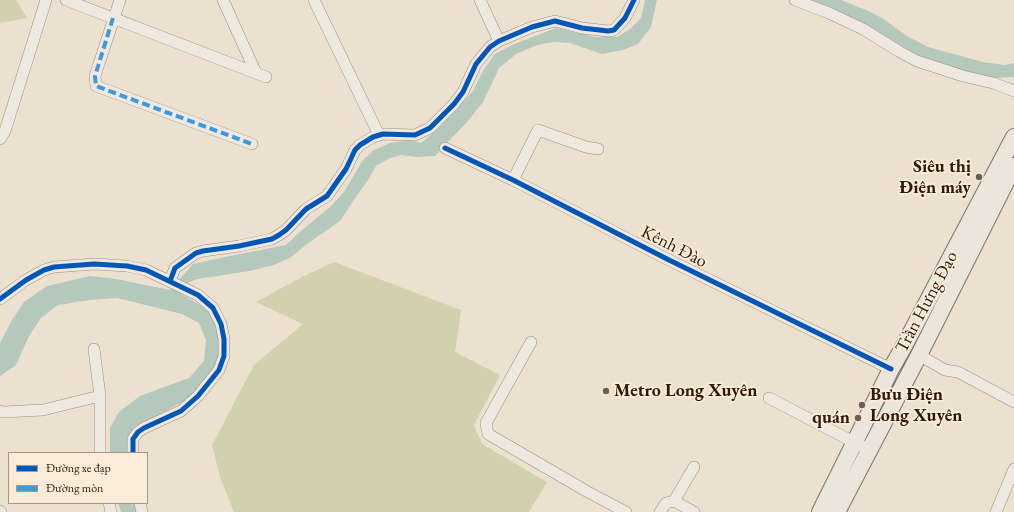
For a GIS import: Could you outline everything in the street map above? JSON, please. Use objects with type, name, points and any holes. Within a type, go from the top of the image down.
[{"type":"highway","name":"Trần Hưng Đạo","points":[[820,512],[890,369],[904,346],[1014,137]]},
{"type":"highway","name":"Trần Hưng Đạo","points":[[838,512],[1014,166]]},
{"type":"highway","points":[[904,346],[919,355]]},
{"type":"street","points":[[0,139],[5,131],[46,0]]},
{"type":"street","points":[[66,0],[261,75],[223,0]]},
{"type":"street","points":[[120,0],[94,76],[96,86],[252,144]]},
{"type":"street","points":[[314,0],[379,135]]},
{"type":"street","points":[[480,0],[499,41]]},
{"type":"street","points":[[171,282],[175,268],[196,253],[203,250],[239,246],[272,239],[280,235],[306,209],[327,196],[346,169],[355,150],[360,145],[379,135],[393,133],[415,135],[430,128],[454,104],[463,92],[476,64],[490,47],[499,41],[532,27],[555,21],[582,28],[608,31],[614,30],[626,18],[634,0]]},
{"type":"street","points":[[795,0],[863,28],[917,61],[963,76],[993,83],[1014,91]]},
{"type":"street","points":[[513,180],[538,130],[586,147],[598,149]]},
{"type":"street","name":"Kênh Đào","points":[[445,148],[513,180],[666,260],[890,369]]},
{"type":"street","points":[[0,299],[26,280],[44,270],[54,267],[94,264],[127,266],[146,270],[198,295],[205,300],[217,315],[221,324],[224,339],[224,356],[219,370],[198,396],[181,411],[138,432],[133,439],[133,452]]},
{"type":"street","points":[[530,342],[486,423],[488,434],[581,488],[626,512]]},
{"type":"street","points":[[94,349],[100,396],[100,452]]},
{"type":"street","points":[[919,355],[945,370],[958,372],[1014,402]]},
{"type":"street","points":[[0,411],[43,410],[100,396]]},
{"type":"street","points":[[769,398],[869,450]]},
{"type":"street","points":[[674,502],[694,468]]},
{"type":"street","points":[[996,512],[1009,497],[1014,468]]},
{"type":"street","points":[[660,512],[666,503],[674,502],[694,512]]},
{"type":"shaded area","points":[[0,0],[16,0],[27,18],[0,23]]},
{"type":"shaded area","points":[[645,0],[657,0],[651,27],[638,44],[623,50],[602,54],[570,43],[554,42],[537,45],[516,54],[499,68],[483,102],[467,122],[435,156],[416,157],[401,155],[390,158],[376,166],[340,221],[290,258],[274,265],[249,271],[197,279],[185,284],[181,294],[207,309],[219,330],[219,363],[190,398],[145,422],[127,438],[127,452],[110,452],[110,428],[119,412],[140,396],[189,378],[204,361],[206,340],[199,323],[182,314],[117,298],[89,300],[58,305],[41,318],[29,336],[16,365],[0,376],[0,343],[12,320],[24,302],[47,286],[90,276],[116,279],[170,290],[193,264],[286,245],[331,206],[344,192],[363,160],[374,150],[390,143],[411,140],[421,143],[437,130],[473,91],[483,71],[495,54],[512,45],[556,28],[595,37],[617,37],[630,29],[641,18]]},
{"type":"shaded area","points":[[805,0],[841,0],[882,18],[907,36],[928,47],[983,62],[1005,65],[1014,63],[1014,77],[997,78],[976,76],[923,60]]},
{"type":"shaded area","points":[[334,262],[461,310],[455,352],[500,375],[474,425],[482,444],[547,482],[529,512],[234,512],[220,477],[212,445],[254,365],[303,324],[256,302],[304,276]]},
{"type":"shaded area","points":[[118,504],[135,504],[138,512],[121,512]]},
{"type":"marked path","points":[[113,18],[95,76],[96,86],[252,144]]},
{"type":"cycle path","points":[[170,281],[175,268],[196,253],[272,239],[279,235],[286,230],[306,209],[327,196],[346,169],[355,150],[373,137],[383,134],[415,135],[430,128],[454,104],[463,92],[476,64],[490,47],[499,41],[532,27],[555,21],[582,28],[608,31],[614,30],[625,18],[634,0]]},
{"type":"cycle path","points":[[445,148],[513,180],[667,259],[891,369]]},
{"type":"cycle path","points":[[0,299],[26,280],[44,270],[54,267],[94,264],[127,266],[146,270],[198,295],[213,308],[221,324],[224,339],[224,356],[219,370],[198,396],[181,411],[138,432],[133,439],[133,452]]},
{"type":"place","name":"Siêu thị Điện máy","points":[[979,177]]},
{"type":"place","name":"Metro Long Xuyên","points":[[606,391]]},
{"type":"place","name":"Bưu Điện Long Xuyên","points":[[862,405]]},
{"type":"place","name":"quán","points":[[858,418]]}]
